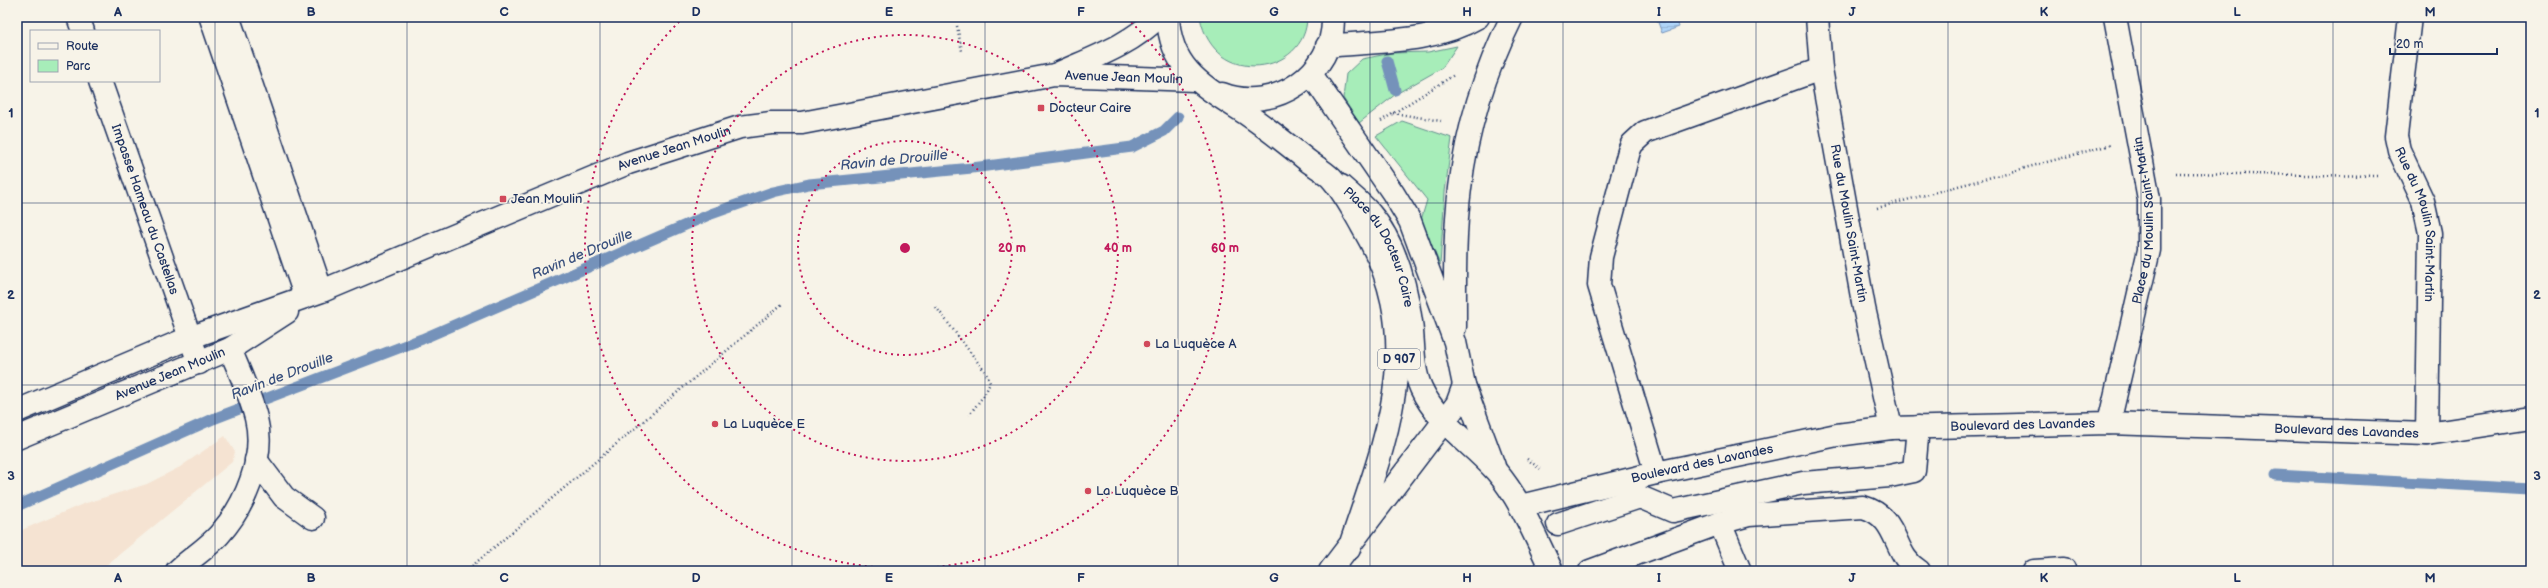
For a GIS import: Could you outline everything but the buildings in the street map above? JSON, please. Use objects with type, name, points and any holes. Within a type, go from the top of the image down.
[{"type":"street","points":[[78,17],[83,30]]},
{"type":"street","name":"Avenue Jean Moulin","points":[[17,411],[189,338],[314,294],[615,168],[740,126],[771,122],[802,123],[1054,75],[1127,42],[1142,32],[1158,17]]},
{"type":"street","name":"Place du Docteur Caire","points":[[1168,17],[1169,34],[1178,60],[1201,84],[1266,128],[1331,178],[1371,213],[1391,248],[1398,266],[1411,321],[1420,386],[1426,400],[1444,421],[1495,471]]},
{"type":"street","name":"Place du Docteur Caire","points":[[1201,84],[1234,99],[1262,100],[1288,91],[1311,74],[1321,60],[1327,46],[1333,17]]},
{"type":"street","points":[[1327,46],[1437,34],[1456,29],[1478,17]]},
{"type":"street","points":[[1454,342],[1456,225],[1463,165],[1481,92],[1512,17]]},
{"type":"street","name":"Rue du Moulin Saint-Martin","points":[[1817,17],[1822,69],[1847,216],[1864,308],[1891,428]]},
{"type":"street","name":"Place du Moulin Saint-Martin","points":[[2109,422],[2149,250],[2151,213],[2146,173],[2115,17]]},
{"type":"street","name":"Rue du Moulin Saint-Martin","points":[[2410,17],[2396,136],[2399,150],[2413,176],[2426,209],[2431,245],[2427,434]]},
{"type":"street","points":[[1656,473],[1599,286],[1601,257],[1629,151],[1632,144],[1645,132],[1822,69]]},
{"type":"street","points":[[1311,74],[1393,193],[1410,221],[1454,342],[1464,385],[1495,471],[1520,506],[1552,571]]},
{"type":"street","name":"Avenue Jean Moulin","points":[[1054,75],[1201,84]]},
{"type":"street","name":"Impasse Hameau du Castellas","points":[[100,82],[199,363]]},
{"type":"street","name":"D 907","points":[[1331,178],[1364,229],[1383,266],[1392,302],[1399,350],[1393,405],[1383,445],[1349,549]]},
{"type":"street","name":"Avenue Jean Moulin","points":[[17,438],[230,349],[314,294]]},
{"type":"street","points":[[177,571],[218,536],[232,520],[244,496],[256,460],[258,429],[245,385],[230,349]]},
{"type":"street","name":"D 907","points":[[1330,571],[1349,549],[1457,404],[1464,385]]},
{"type":"street","name":"Boulevard des Lavandes","points":[[1520,506],[1656,473],[1837,435],[1891,428],[2109,422],[2427,434],[2531,418]]},
{"type":"street","points":[[1558,524],[1640,497],[1673,511],[1803,483],[1890,476],[1914,471],[1918,427]]},
{"type":"street","points":[[256,460],[284,496],[313,518]]},
{"type":"street","points":[[1590,571],[1720,523],[1770,513],[1863,507],[1874,510],[1885,518],[1905,555],[1919,571]]},
{"type":"street","points":[[1720,523],[1740,571]]},
{"type":"street","points":[[2034,571],[2064,569]]},
{"type":"lane","points":[[210,17],[314,294]]},
{"type":"lane","points":[[229,17],[314,294]]},
{"type":"path","points":[[957,26],[962,51]]},
{"type":"path","points":[[1380,122],[1457,73]]},
{"type":"path","points":[[1393,113],[1446,122]]},
{"type":"path","points":[[1847,216],[2139,137]]},
{"type":"path","points":[[2146,173],[2413,176]]},
{"type":"path","points":[[466,571],[782,304]]},
{"type":"path","points":[[936,307],[986,373],[990,383],[985,394],[969,415]]},
{"type":"path","points":[[1525,457],[1542,471]]},
{"type":"shaded area","points":[[225,436],[235,452],[232,462],[99,571],[17,571],[17,532],[83,504],[147,484],[180,467]]},
{"type":"green space","points":[[1200,17],[1307,17],[1303,36],[1292,51],[1277,61],[1259,66],[1240,64],[1223,56],[1209,40]]},
{"type":"green space","points":[[1457,46],[1442,68],[1396,94],[1359,123],[1343,98],[1346,74],[1362,59],[1392,53],[1428,52]]},
{"type":"green space","points":[[1402,121],[1452,138],[1445,192],[1440,265],[1421,220],[1427,200],[1376,136]]},
{"type":"water","points":[[1656,17],[1676,17],[1679,27],[1662,33]]},
{"type":"waterway","points":[[1387,61],[1395,90]]},
{"type":"waterway","name":"Ravin de Drouille","points":[[17,506],[213,419],[422,339],[711,214],[773,192],[809,184],[972,168],[1132,147],[1164,131],[1178,117]]},
{"type":"waterway","points":[[2276,475],[2531,489]]},
{"type":"place","name":"Docteur Caire","points":[[1041,108]]},
{"type":"place","name":"Jean Moulin","points":[[503,199]]},
{"type":"place","name":"La Luquèce A","points":[[1147,344]]},
{"type":"place","name":"La Luquèce E","points":[[715,424]]},
{"type":"place","name":"La Luquèce B","points":[[1088,491]]}]
